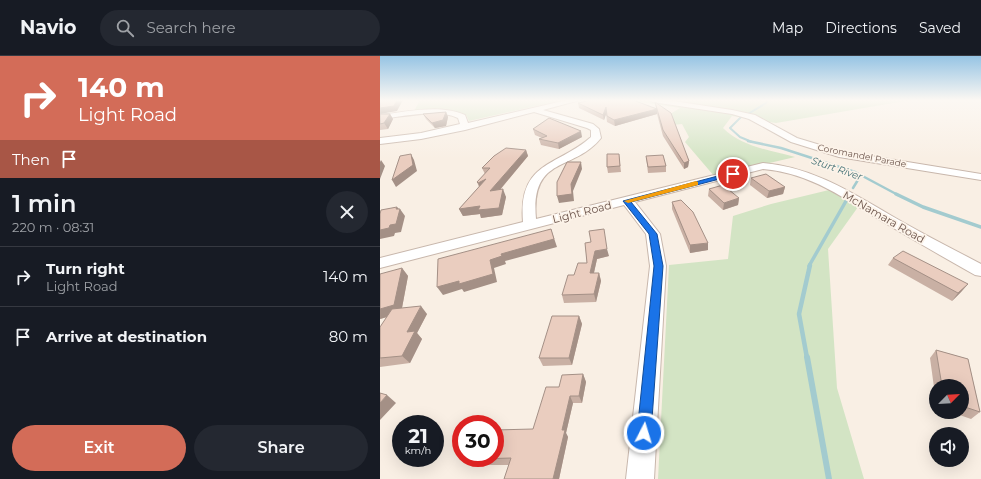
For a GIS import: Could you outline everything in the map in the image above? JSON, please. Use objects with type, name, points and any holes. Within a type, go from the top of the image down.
[{"type":"street","points":[[463,120],[465,127]]},
{"type":"street","points":[[380,141],[405,139],[494,120]]},
{"type":"street","points":[[530,225],[528,214],[532,189],[538,178],[547,168],[591,143],[596,138],[595,129],[590,126],[568,120]]},
{"type":"street","name":"Coromandel Parade","points":[[758,120],[794,140],[818,149],[877,161],[981,177]]},
{"type":"street","points":[[386,149],[405,139]]},
{"type":"street","name":"Light Road","points":[[380,263],[763,166],[785,168]]},
{"type":"street","name":"McNamara Road","points":[[785,168],[817,179],[981,271]]},
{"type":"street","points":[[627,201],[653,234],[658,266],[640,479]]},
{"type":"green space","points":[[669,120],[729,120],[723,128],[739,140],[757,147],[795,157],[714,176],[685,142],[689,137],[682,124],[672,125]]},
{"type":"green space","points":[[756,120],[795,120],[776,123]]},
{"type":"green space","points":[[829,190],[858,207],[828,249],[837,388],[864,479],[658,479],[669,265],[728,259],[733,216],[771,204]]},
{"type":"building","points":[[380,120],[386,120],[384,123],[380,124]]},
{"type":"building","points":[[429,120],[443,120],[443,120],[432,123]]},
{"type":"building","points":[[546,120],[553,120],[581,131],[558,143],[539,139],[547,136],[533,129]]},
{"type":"building","points":[[660,120],[674,120],[689,161],[684,163],[663,130]]},
{"type":"building","points":[[506,148],[526,150],[490,191],[503,189],[499,208],[478,210],[480,206],[459,209],[486,179],[478,183],[477,182],[490,168],[482,168],[494,156]]},
{"type":"building","points":[[411,154],[413,165],[392,180],[400,156]]},
{"type":"building","points":[[607,154],[619,154],[620,166],[607,167]]},
{"type":"building","points":[[663,155],[666,166],[648,167],[646,156]]},
{"type":"building","points":[[567,162],[581,162],[571,184],[572,194],[557,196],[557,182]]},
{"type":"building","points":[[766,174],[785,187],[769,191],[751,178]]},
{"type":"building","points":[[723,185],[739,198],[724,203],[709,189]]},
{"type":"building","points":[[681,200],[693,212],[708,243],[690,245],[672,202]]},
{"type":"building","points":[[397,207],[396,209],[400,209],[396,224],[390,225],[389,228],[380,230],[381,210]]},
{"type":"building","points":[[551,229],[554,239],[501,254],[502,256],[490,260],[493,274],[459,284],[459,281],[437,287],[438,259]]},
{"type":"building","points":[[604,229],[607,249],[595,251],[590,273],[599,273],[594,294],[562,295],[568,275],[574,275],[578,263],[587,263],[585,243],[591,242],[589,231]]},
{"type":"building","points":[[903,251],[968,284],[958,293],[893,258]]},
{"type":"building","points":[[402,268],[394,305],[380,309],[380,274]]},
{"type":"building","points":[[421,306],[407,332],[415,331],[402,356],[380,358],[380,327],[392,309]]},
{"type":"building","points":[[552,316],[579,316],[569,358],[539,358]]},
{"type":"building","points":[[936,350],[968,359],[980,412],[969,408],[969,379],[941,379]]},
{"type":"building","points":[[583,374],[579,396],[570,396],[562,430],[565,430],[553,479],[504,479],[511,458],[504,458],[504,430],[533,429],[546,387],[559,387],[562,375]]},
{"type":"building","points":[[380,393],[387,395],[380,403]]},
{"type":"waterway","name":"Sturt River","points":[[738,120],[730,128],[740,137],[751,142]]},
{"type":"waterway","name":"Sturt River","points":[[751,142],[781,148],[861,175]]},
{"type":"waterway","points":[[853,188],[861,175]]},
{"type":"waterway","name":"Sturt River","points":[[861,175],[897,195]]},
{"type":"waterway","name":"Sturt River","points":[[897,195],[923,207],[981,227]]},
{"type":"waterway","points":[[809,266],[846,201]]},
{"type":"waterway","points":[[807,358],[799,314],[810,265]]},
{"type":"waterway","points":[[807,357],[829,479]]},
{"type":"slow traffic","points":[[628,201],[696,183]]},
{"type":"route","points":[[644,433],[658,266],[653,234],[627,201],[733,174]]}]
